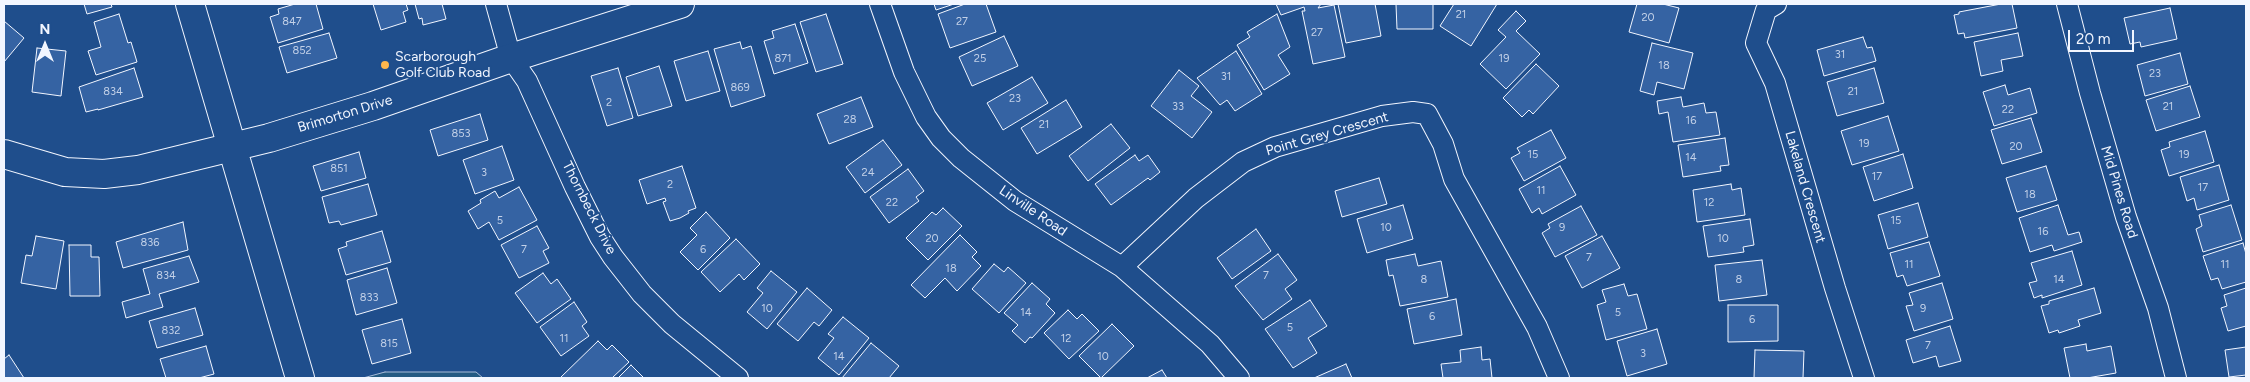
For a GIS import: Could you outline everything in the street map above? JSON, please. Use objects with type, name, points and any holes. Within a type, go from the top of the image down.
[{"type":"street","points":[[190,4],[300,378]]},
{"type":"street","name":"Thornbeck Drive","points":[[496,4],[511,58],[527,81],[575,187],[613,257],[642,294],[672,324],[738,378]]},
{"type":"street","name":"Brimorton Drive","points":[[4,154],[65,172],[104,174],[138,170],[231,148],[373,106],[511,58],[680,4]]},
{"type":"street","name":"Linville Road","points":[[880,4],[907,81],[926,117],[941,138],[961,158],[1015,201],[1122,267],[1210,344],[1239,378]]},
{"type":"street","name":"Lakeland Crescent","points":[[1776,4],[1766,10],[1756,43],[1775,83],[1835,288],[1864,378]]},
{"type":"street","name":"Mid Pines Road","points":[[2067,4],[2095,112],[2126,216],[2158,308],[2176,378]]},
{"type":"street","name":"Point Grey Crescent","points":[[1122,267],[1196,198],[1243,162],[1275,147],[1382,116],[1413,112],[1427,114],[1443,144],[1454,179],[1537,327],[1559,378]]},
{"type":"shaded area","points":[[385,372],[476,372],[483,378],[363,378]]},
{"type":"building","points":[[84,4],[111,4],[112,7],[87,14]]},
{"type":"building","points":[[295,4],[316,4],[323,29],[278,43],[270,17],[279,14],[278,9]]},
{"type":"building","points":[[373,4],[406,4],[408,10],[403,12],[406,22],[381,30]]},
{"type":"building","points":[[415,4],[442,4],[446,19],[423,25],[422,18],[419,19]]},
{"type":"building","points":[[934,4],[954,4],[936,10]]},
{"type":"building","points":[[965,4],[986,4],[996,32],[950,48],[938,14]]},
{"type":"building","points":[[1276,4],[1321,4],[1318,8],[1334,5],[1345,57],[1313,64],[1302,11],[1305,11],[1304,7],[1281,15]]},
{"type":"building","points":[[1338,4],[1375,4],[1381,36],[1346,43]]},
{"type":"building","points":[[1396,4],[1433,4],[1433,29],[1397,29]]},
{"type":"building","points":[[1454,4],[1497,4],[1471,46],[1440,26]]},
{"type":"building","points":[[1637,4],[1663,4],[1679,8],[1669,43],[1629,32]]},
{"type":"building","points":[[2001,4],[2012,4],[2017,28],[1965,38],[1964,33],[1958,34],[1954,15],[1959,14],[1959,12]]},
{"type":"building","points":[[2170,8],[2177,39],[2141,47],[2140,42],[2130,44],[2124,18]]},
{"type":"building","points":[[1516,11],[1526,21],[1516,31],[1540,54],[1506,89],[1480,64],[1506,37],[1498,30]]},
{"type":"building","points":[[119,14],[128,43],[131,42],[137,62],[96,75],[88,51],[101,47],[94,22]]},
{"type":"building","points":[[826,14],[843,64],[816,72],[800,22]]},
{"type":"building","points":[[1277,14],[1290,47],[1278,55],[1290,74],[1264,90],[1237,45],[1250,37],[1247,32]]},
{"type":"building","points":[[4,21],[24,38],[4,62]]},
{"type":"building","points":[[795,24],[808,63],[774,74],[764,41],[774,38],[772,31]]},
{"type":"building","points":[[329,33],[337,58],[287,73],[279,47]]},
{"type":"building","points":[[2018,33],[2023,56],[2001,60],[2003,71],[1981,76],[1974,42]]},
{"type":"building","points":[[1004,36],[1018,66],[972,86],[959,57]]},
{"type":"building","points":[[1863,37],[1867,48],[1872,47],[1876,61],[1824,76],[1817,50]]},
{"type":"building","points":[[740,42],[742,49],[751,46],[765,96],[731,107],[714,49]]},
{"type":"building","points":[[1652,43],[1693,53],[1684,89],[1657,82],[1654,95],[1640,91]]},
{"type":"building","points":[[37,48],[66,51],[61,96],[32,92]]},
{"type":"building","points":[[708,51],[720,91],[686,101],[674,61]]},
{"type":"building","points":[[1236,51],[1262,94],[1235,111],[1227,100],[1220,105],[1197,78]]},
{"type":"building","points":[[2180,53],[2188,84],[2145,96],[2137,65]]},
{"type":"building","points":[[1536,64],[1559,86],[1533,114],[1529,110],[1522,117],[1503,98]]},
{"type":"building","points":[[659,66],[672,106],[638,116],[626,77]]},
{"type":"building","points":[[134,68],[143,97],[86,112],[79,87]]},
{"type":"building","points":[[618,68],[633,118],[607,126],[591,76]]},
{"type":"building","points":[[1874,68],[1884,103],[1837,116],[1827,82]]},
{"type":"building","points":[[1179,70],[1199,86],[1191,96],[1212,112],[1192,138],[1151,106]]},
{"type":"building","points":[[1032,77],[1048,103],[1003,130],[987,103]]},
{"type":"building","points":[[2005,85],[2008,95],[2030,88],[2037,113],[1994,126],[1983,92]]},
{"type":"building","points":[[2190,86],[2200,117],[2156,131],[2146,100]]},
{"type":"building","points":[[861,97],[873,127],[829,144],[817,114]]},
{"type":"building","points":[[1681,97],[1683,107],[1704,103],[1706,113],[1716,112],[1720,135],[1673,142],[1668,112],[1659,114],[1657,101]]},
{"type":"building","points":[[1066,100],[1082,127],[1037,154],[1021,128]]},
{"type":"building","points":[[480,114],[488,140],[438,156],[430,130]]},
{"type":"building","points":[[1888,116],[1899,151],[1852,165],[1841,131]]},
{"type":"building","points":[[2031,118],[2042,152],[2002,164],[1991,130]]},
{"type":"building","points":[[1111,124],[1130,148],[1088,181],[1069,156]]},
{"type":"building","points":[[1551,130],[1566,158],[1524,181],[1511,158],[1520,153],[1517,148]]},
{"type":"building","points":[[2205,131],[2214,162],[2169,176],[2161,150],[2170,147],[2169,142]]},
{"type":"building","points":[[1725,138],[1729,165],[1720,166],[1721,171],[1683,177],[1678,145]]},
{"type":"building","points":[[883,140],[902,165],[865,193],[846,167]]},
{"type":"building","points":[[502,146],[514,180],[475,194],[463,160]]},
{"type":"building","points":[[359,152],[366,178],[321,191],[313,166]]},
{"type":"building","points":[[1903,154],[1913,188],[1874,201],[1863,167]]},
{"type":"building","points":[[1135,155],[1139,161],[1148,155],[1160,172],[1150,180],[1148,178],[1111,205],[1095,184]]},
{"type":"building","points":[[2219,165],[2229,200],[2197,210],[2194,198],[2187,201],[2180,177]]},
{"type":"building","points":[[682,166],[696,208],[688,211],[689,213],[680,218],[670,221],[663,202],[666,201],[665,198],[647,204],[639,180]]},
{"type":"building","points":[[1560,166],[1576,195],[1542,214],[1539,208],[1532,213],[1519,189]]},
{"type":"building","points":[[2046,166],[2057,200],[2017,212],[2006,178]]},
{"type":"building","points":[[908,169],[924,191],[916,197],[919,201],[889,223],[870,197]]},
{"type":"building","points":[[1379,178],[1387,204],[1342,217],[1335,191]]},
{"type":"building","points":[[368,184],[377,215],[341,225],[339,221],[329,223],[322,197]]},
{"type":"building","points":[[1731,184],[1732,190],[1741,188],[1745,215],[1697,222],[1693,190]]},
{"type":"building","points":[[519,187],[537,220],[499,240],[489,222],[478,229],[468,211],[481,203],[480,200],[495,191],[499,198]]},
{"type":"building","points":[[1918,203],[1928,237],[1888,249],[1878,215]]},
{"type":"building","points":[[1403,205],[1413,239],[1367,253],[1357,219]]},
{"type":"building","points":[[2058,205],[2068,235],[2079,232],[2082,242],[2054,251],[2052,245],[2030,252],[2019,218]]},
{"type":"building","points":[[2231,205],[2242,240],[2203,252],[2196,229],[2202,226],[2199,215]]},
{"type":"building","points":[[1581,206],[1597,235],[1555,257],[1542,233],[1550,228],[1548,224]]},
{"type":"building","points":[[943,208],[962,226],[928,260],[906,238],[932,212],[936,215]]},
{"type":"building","points":[[706,212],[730,238],[698,270],[680,252],[697,235],[690,228]]},
{"type":"building","points":[[1750,219],[1754,245],[1743,247],[1744,252],[1708,257],[1703,226]]},
{"type":"building","points":[[183,222],[188,250],[123,268],[116,242]]},
{"type":"building","points":[[537,226],[549,248],[543,251],[549,263],[519,278],[501,245]]},
{"type":"building","points":[[1256,229],[1271,251],[1232,279],[1217,258]]},
{"type":"building","points":[[382,231],[391,262],[346,275],[338,249],[347,246],[346,242]]},
{"type":"building","points":[[960,235],[977,252],[972,257],[981,266],[957,291],[945,278],[925,298],[911,285]]},
{"type":"building","points":[[36,236],[64,241],[56,289],[21,283],[26,255],[32,256]]},
{"type":"building","points":[[1602,236],[1620,268],[1582,288],[1565,256]]},
{"type":"building","points":[[736,239],[760,264],[744,280],[739,274],[720,292],[701,272]]},
{"type":"building","points":[[1929,242],[1940,276],[1907,286],[1903,275],[1897,277],[1890,253]]},
{"type":"building","points":[[2243,243],[2246,254],[2246,282],[2222,289],[2218,278],[2211,280],[2203,256]]},
{"type":"building","points":[[69,245],[91,245],[91,257],[99,257],[100,296],[70,296]]},
{"type":"building","points":[[2072,251],[2082,285],[2042,298],[2042,295],[2034,298],[2029,283],[2037,281],[2031,263]]},
{"type":"building","points":[[1278,254],[1297,280],[1285,289],[1292,299],[1263,320],[1235,286]]},
{"type":"building","points":[[1415,254],[1418,266],[1441,261],[1448,297],[1400,306],[1393,275],[1389,276],[1386,260]]},
{"type":"building","points":[[189,256],[199,282],[159,294],[163,307],[126,318],[122,302],[150,294],[143,269]]},
{"type":"building","points":[[1762,260],[1767,295],[1719,301],[1715,265]]},
{"type":"building","points":[[994,264],[1004,272],[1008,267],[1026,283],[999,313],[972,289]]},
{"type":"building","points":[[387,268],[397,303],[356,315],[347,280]]},
{"type":"building","points":[[771,271],[797,292],[767,329],[747,312],[763,293],[757,288]]},
{"type":"building","points":[[543,273],[551,284],[557,279],[571,299],[537,323],[515,293]]},
{"type":"building","points":[[1032,283],[1050,299],[1046,304],[1055,313],[1025,343],[1012,331],[1018,325],[1004,313]]},
{"type":"building","points":[[1942,283],[1953,319],[1914,331],[1906,306],[1913,305],[1909,293]]},
{"type":"building","points":[[1624,284],[1628,296],[1637,294],[1647,329],[1606,340],[1597,305],[1606,302],[1602,290]]},
{"type":"building","points":[[807,288],[832,310],[819,326],[814,322],[798,341],[777,324]]},
{"type":"building","points":[[2094,288],[2101,313],[2078,320],[2080,326],[2059,333],[2058,330],[2049,333],[2041,306],[2049,304],[2049,301]]},
{"type":"building","points":[[2246,288],[2246,326],[2228,331],[2221,308],[2227,306],[2224,295]]},
{"type":"building","points":[[1456,299],[1462,335],[1414,344],[1407,309]]},
{"type":"building","points":[[1310,300],[1327,326],[1308,338],[1317,353],[1293,368],[1265,329]]},
{"type":"building","points":[[574,302],[587,322],[582,326],[589,336],[561,356],[540,327]]},
{"type":"building","points":[[1728,305],[1778,305],[1778,341],[1728,342]]},
{"type":"building","points":[[195,308],[203,335],[157,348],[149,321]]},
{"type":"building","points":[[1068,310],[1077,319],[1082,314],[1099,331],[1069,359],[1044,333]]},
{"type":"building","points":[[843,317],[869,338],[839,375],[818,358],[834,338],[828,334]]},
{"type":"building","points":[[402,319],[411,353],[372,364],[362,330]]},
{"type":"building","points":[[1112,324],[1134,346],[1101,378],[1079,356]]},
{"type":"building","points":[[1950,326],[1961,361],[1939,367],[1936,356],[1913,363],[1906,340]]},
{"type":"building","points":[[1657,329],[1667,364],[1627,376],[1617,341]]},
{"type":"building","points":[[598,341],[607,350],[612,345],[629,362],[612,378],[560,378]]},
{"type":"building","points":[[871,343],[899,366],[889,378],[842,378]]},
{"type":"building","points":[[2086,344],[2087,351],[2111,346],[2116,373],[2087,378],[2070,378],[2064,348]]},
{"type":"building","points":[[206,346],[214,374],[199,378],[166,378],[160,359]]},
{"type":"building","points":[[1481,347],[1482,360],[1490,359],[1492,378],[1443,378],[1441,364],[1461,362],[1460,350]]},
{"type":"building","points":[[2246,347],[2246,375],[2229,377],[2225,350]]},
{"type":"building","points":[[1755,350],[1804,351],[1803,378],[1754,378]]},
{"type":"building","points":[[9,355],[24,378],[4,378],[4,359]]},
{"type":"building","points":[[1346,364],[1352,378],[1314,378]]},
{"type":"building","points":[[631,365],[644,378],[618,378]]},
{"type":"building","points":[[1162,370],[1167,378],[1147,378]]},
{"type":"place","name":"Scarborough Golf Club Road","points":[[385,65]]}]
